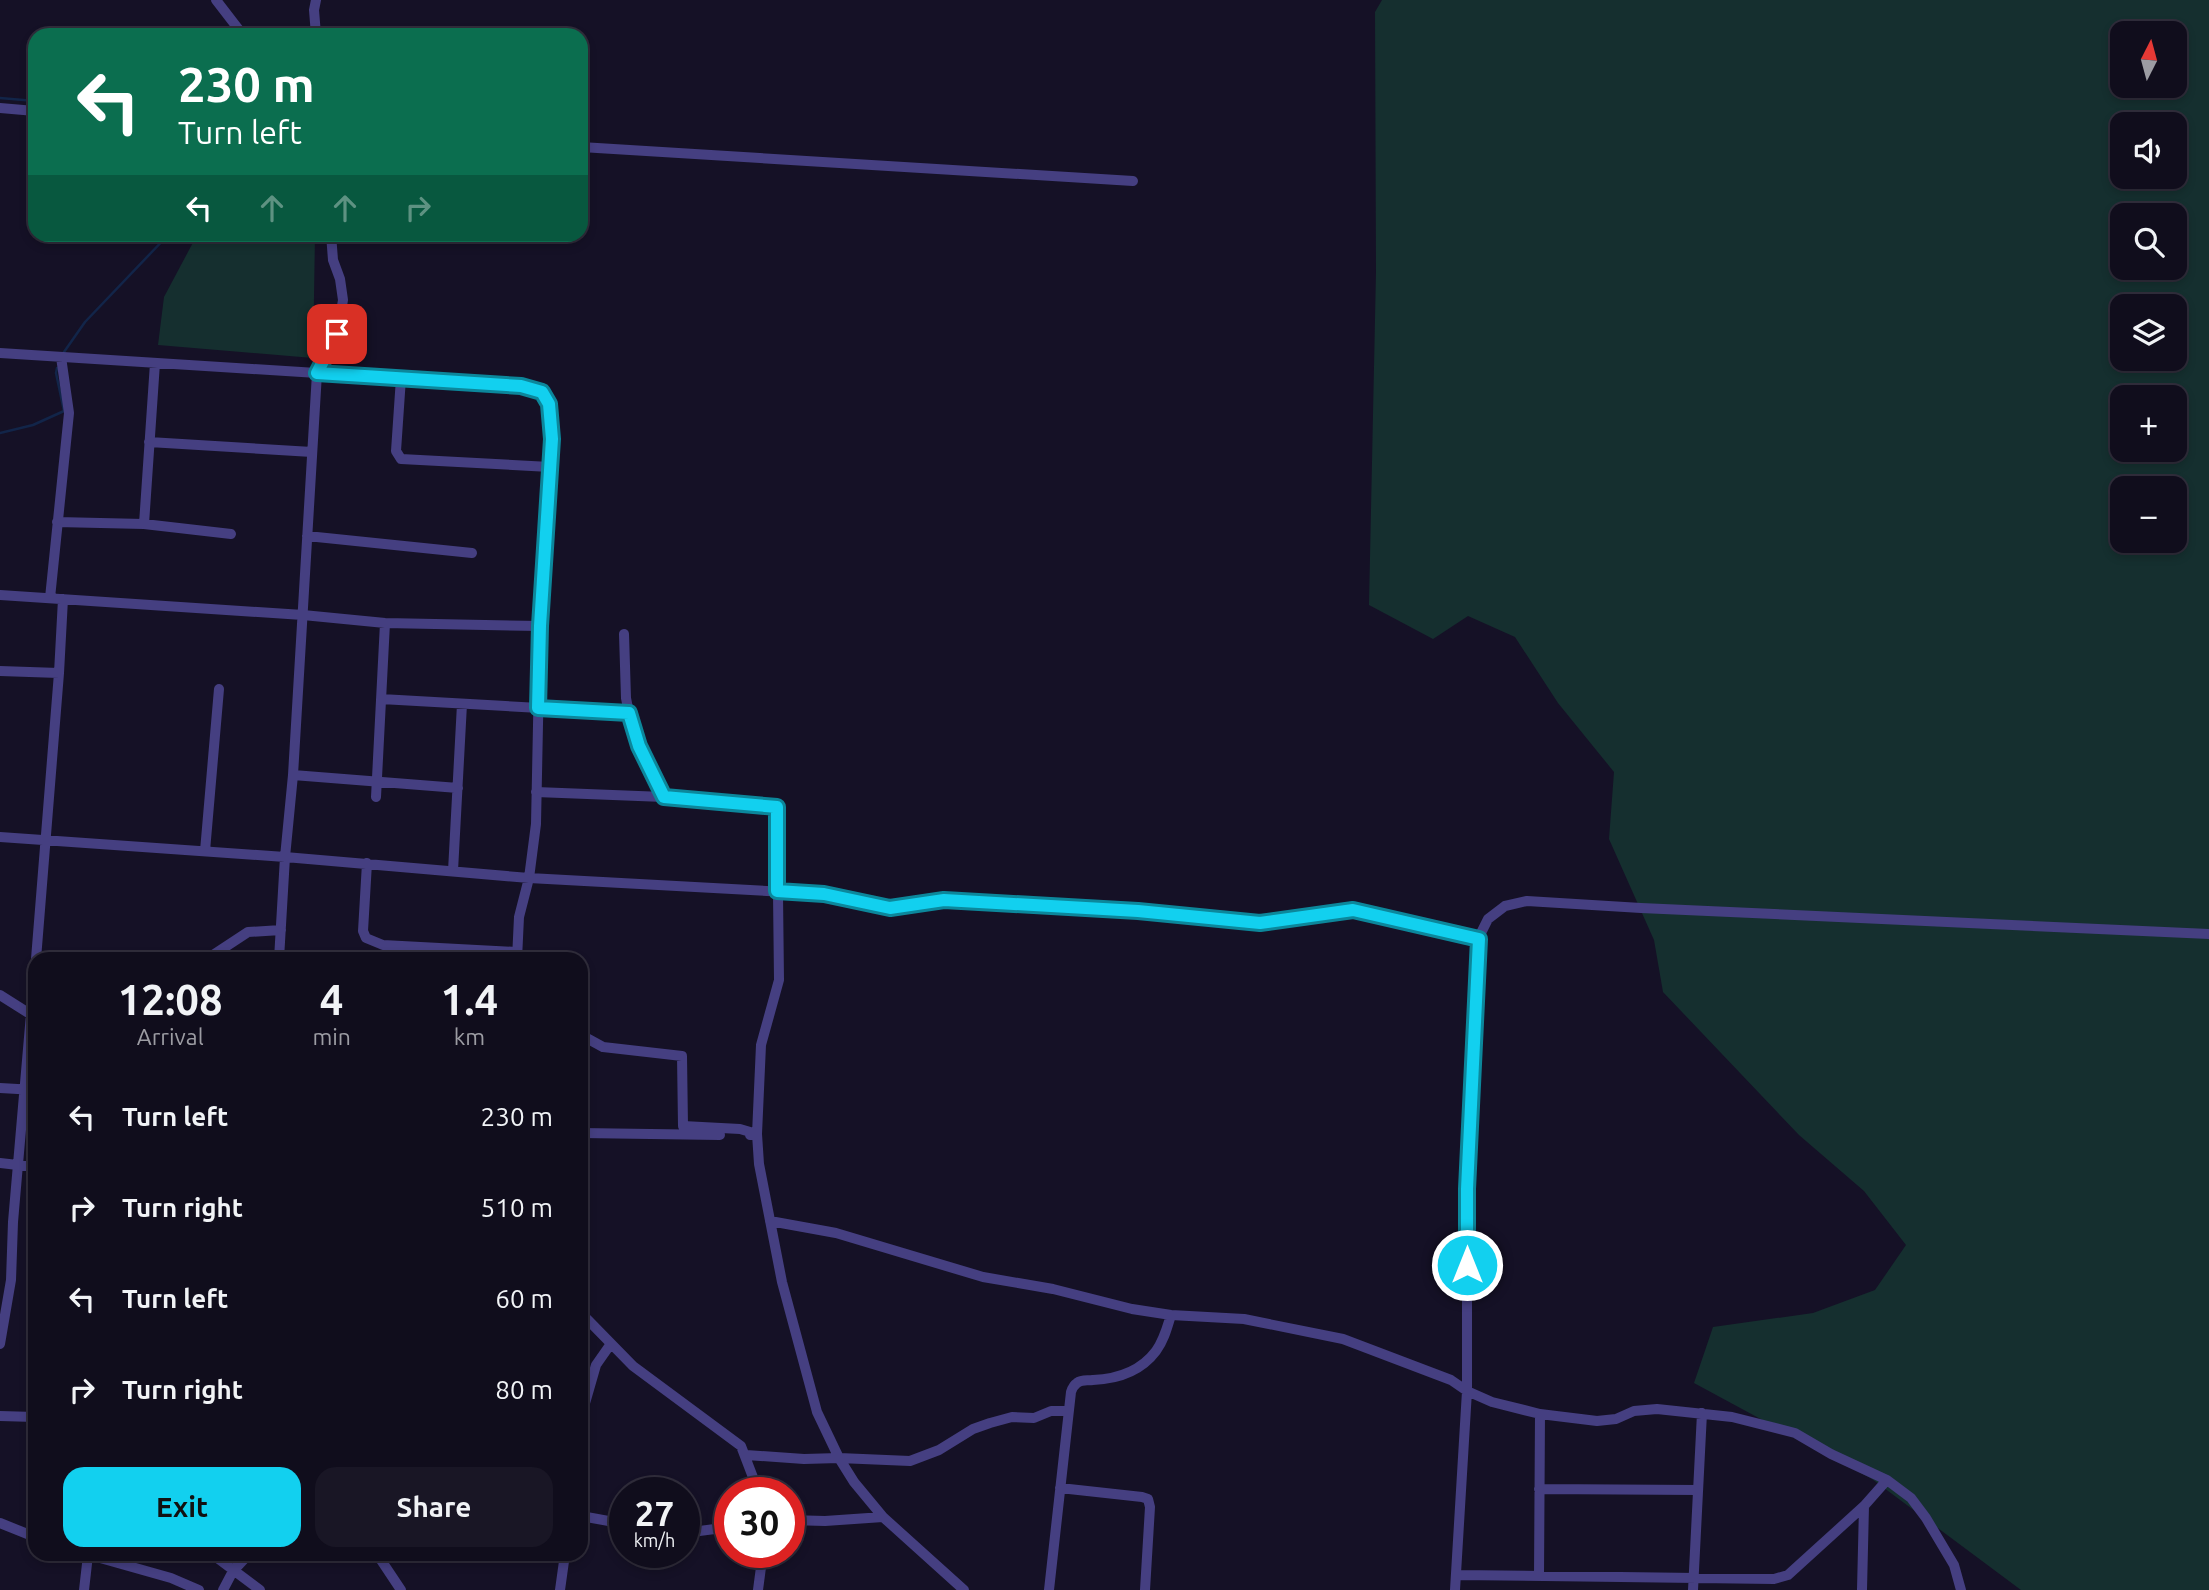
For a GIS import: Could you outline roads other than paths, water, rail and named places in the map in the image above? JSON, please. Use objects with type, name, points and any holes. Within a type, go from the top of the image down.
[{"type":"street","points":[[216,0],[238,28]]},
{"type":"street","points":[[316,0],[316,28]]},
{"type":"street","points":[[0,108],[28,110]]},
{"type":"street","points":[[588,147],[1133,181]]},
{"type":"street","points":[[279,952],[317,373],[337,334],[343,300],[340,279],[333,260],[332,242]]},
{"type":"street","points":[[0,353],[521,386],[542,392],[552,417],[540,626],[536,824],[529,878],[519,917],[517,952]]},
{"type":"street","points":[[50,598],[69,413],[61,357]]},
{"type":"street","points":[[144,524],[155,363]]},
{"type":"street","points":[[401,378],[397,448],[401,459],[551,467]]},
{"type":"street","points":[[149,442],[313,452]]},
{"type":"street","points":[[57,522],[144,524],[230,534]]},
{"type":"street","points":[[307,536],[472,552]]},
{"type":"street","points":[[0,595],[385,623],[540,626]]},
{"type":"street","points":[[36,952],[63,599]]},
{"type":"street","points":[[376,797],[385,623]]},
{"type":"street","points":[[624,634],[626,698],[632,729],[664,797]]},
{"type":"street","points":[[0,671],[59,673]]},
{"type":"street","points":[[205,851],[219,689]]},
{"type":"street","points":[[381,699],[629,713]]},
{"type":"street","points":[[453,871],[462,704]]},
{"type":"street","points":[[293,775],[458,788]]},
{"type":"street","points":[[537,792],[664,797],[777,807],[779,980],[761,1045],[757,1135],[759,1164],[782,1282],[817,1412],[839,1458],[854,1482],[883,1517],[964,1590]]},
{"type":"street","points":[[0,837],[366,863],[529,878],[824,894],[890,908],[944,900],[1138,911],[1260,923],[1353,910],[1479,939]]},
{"type":"street","points":[[366,863],[363,931],[366,937],[383,945],[431,952]]},
{"type":"street","points":[[1455,1590],[1467,1391],[1467,1189],[1479,939],[1488,919],[1505,906],[1540,900],[1642,908],[2209,934]]},
{"type":"street","points":[[218,952],[248,932],[281,930]]},
{"type":"street","points":[[0,995],[28,1006]]},
{"type":"street","points":[[588,1039],[603,1047],[682,1056],[683,1126],[740,1129],[757,1135]]},
{"type":"street","points":[[0,1088],[28,1090]]},
{"type":"street","points":[[1,1337],[11,1279],[18,1165],[28,1102]]},
{"type":"street","points":[[588,1133],[757,1135]]},
{"type":"street","points":[[0,1163],[28,1166]]},
{"type":"street","points":[[770,1221],[836,1233],[983,1277],[1053,1289],[1132,1310],[1244,1319],[1343,1339],[1451,1380],[1467,1391],[1492,1402],[1539,1414],[1597,1421],[1616,1419],[1634,1411],[1657,1409],[1732,1417],[1795,1433],[1831,1454],[1887,1480],[1911,1498],[1954,1565],[1961,1590]]},
{"type":"street","points":[[0,1250],[12,1251]]},
{"type":"street","points":[[1049,1590],[1071,1392],[1075,1383],[1128,1374],[1148,1359],[1163,1338],[1171,1315]]},
{"type":"street","points":[[588,1320],[633,1366],[741,1446],[754,1477]]},
{"type":"street","points":[[588,1393],[596,1365],[610,1345]]},
{"type":"street","points":[[746,1455],[910,1461],[939,1450],[973,1429],[990,1423],[1012,1418],[1034,1418],[1051,1411],[1068,1411]]},
{"type":"street","points":[[1693,1585],[1702,1413]]},
{"type":"street","points":[[1539,1414],[1539,1576]]},
{"type":"street","points":[[0,1416],[28,1417]]},
{"type":"street","points":[[1457,1576],[1539,1576],[1620,1584],[1775,1585],[1864,1506],[1887,1480]]},
{"type":"street","points":[[1060,1488],[1148,1499],[1150,1507],[1145,1590]]},
{"type":"street","points":[[1539,1489],[1698,1490]]},
{"type":"street","points":[[1862,1590],[1864,1506]]},
{"type":"street","points":[[588,1517],[609,1521]]},
{"type":"street","points":[[805,1520],[883,1517]]},
{"type":"street","points":[[0,1523],[28,1533]]},
{"type":"street","points":[[84,1590],[86,1561]]},
{"type":"street","points":[[112,1561],[171,1578],[198,1590]]},
{"type":"street","points":[[221,1561],[260,1590]]},
{"type":"street","points":[[223,1590],[233,1571],[242,1561]]},
{"type":"street","points":[[382,1561],[401,1590]]},
{"type":"street","points":[[560,1590],[564,1561]]},
{"type":"street","points":[[758,1590],[761,1568]]},
{"type":"waterway","points":[[0,98],[28,100]]},
{"type":"waterway","points":[[64,352],[85,322],[161,242]]},
{"type":"waterway","points":[[0,433],[33,425],[64,411],[57,368]]}]
